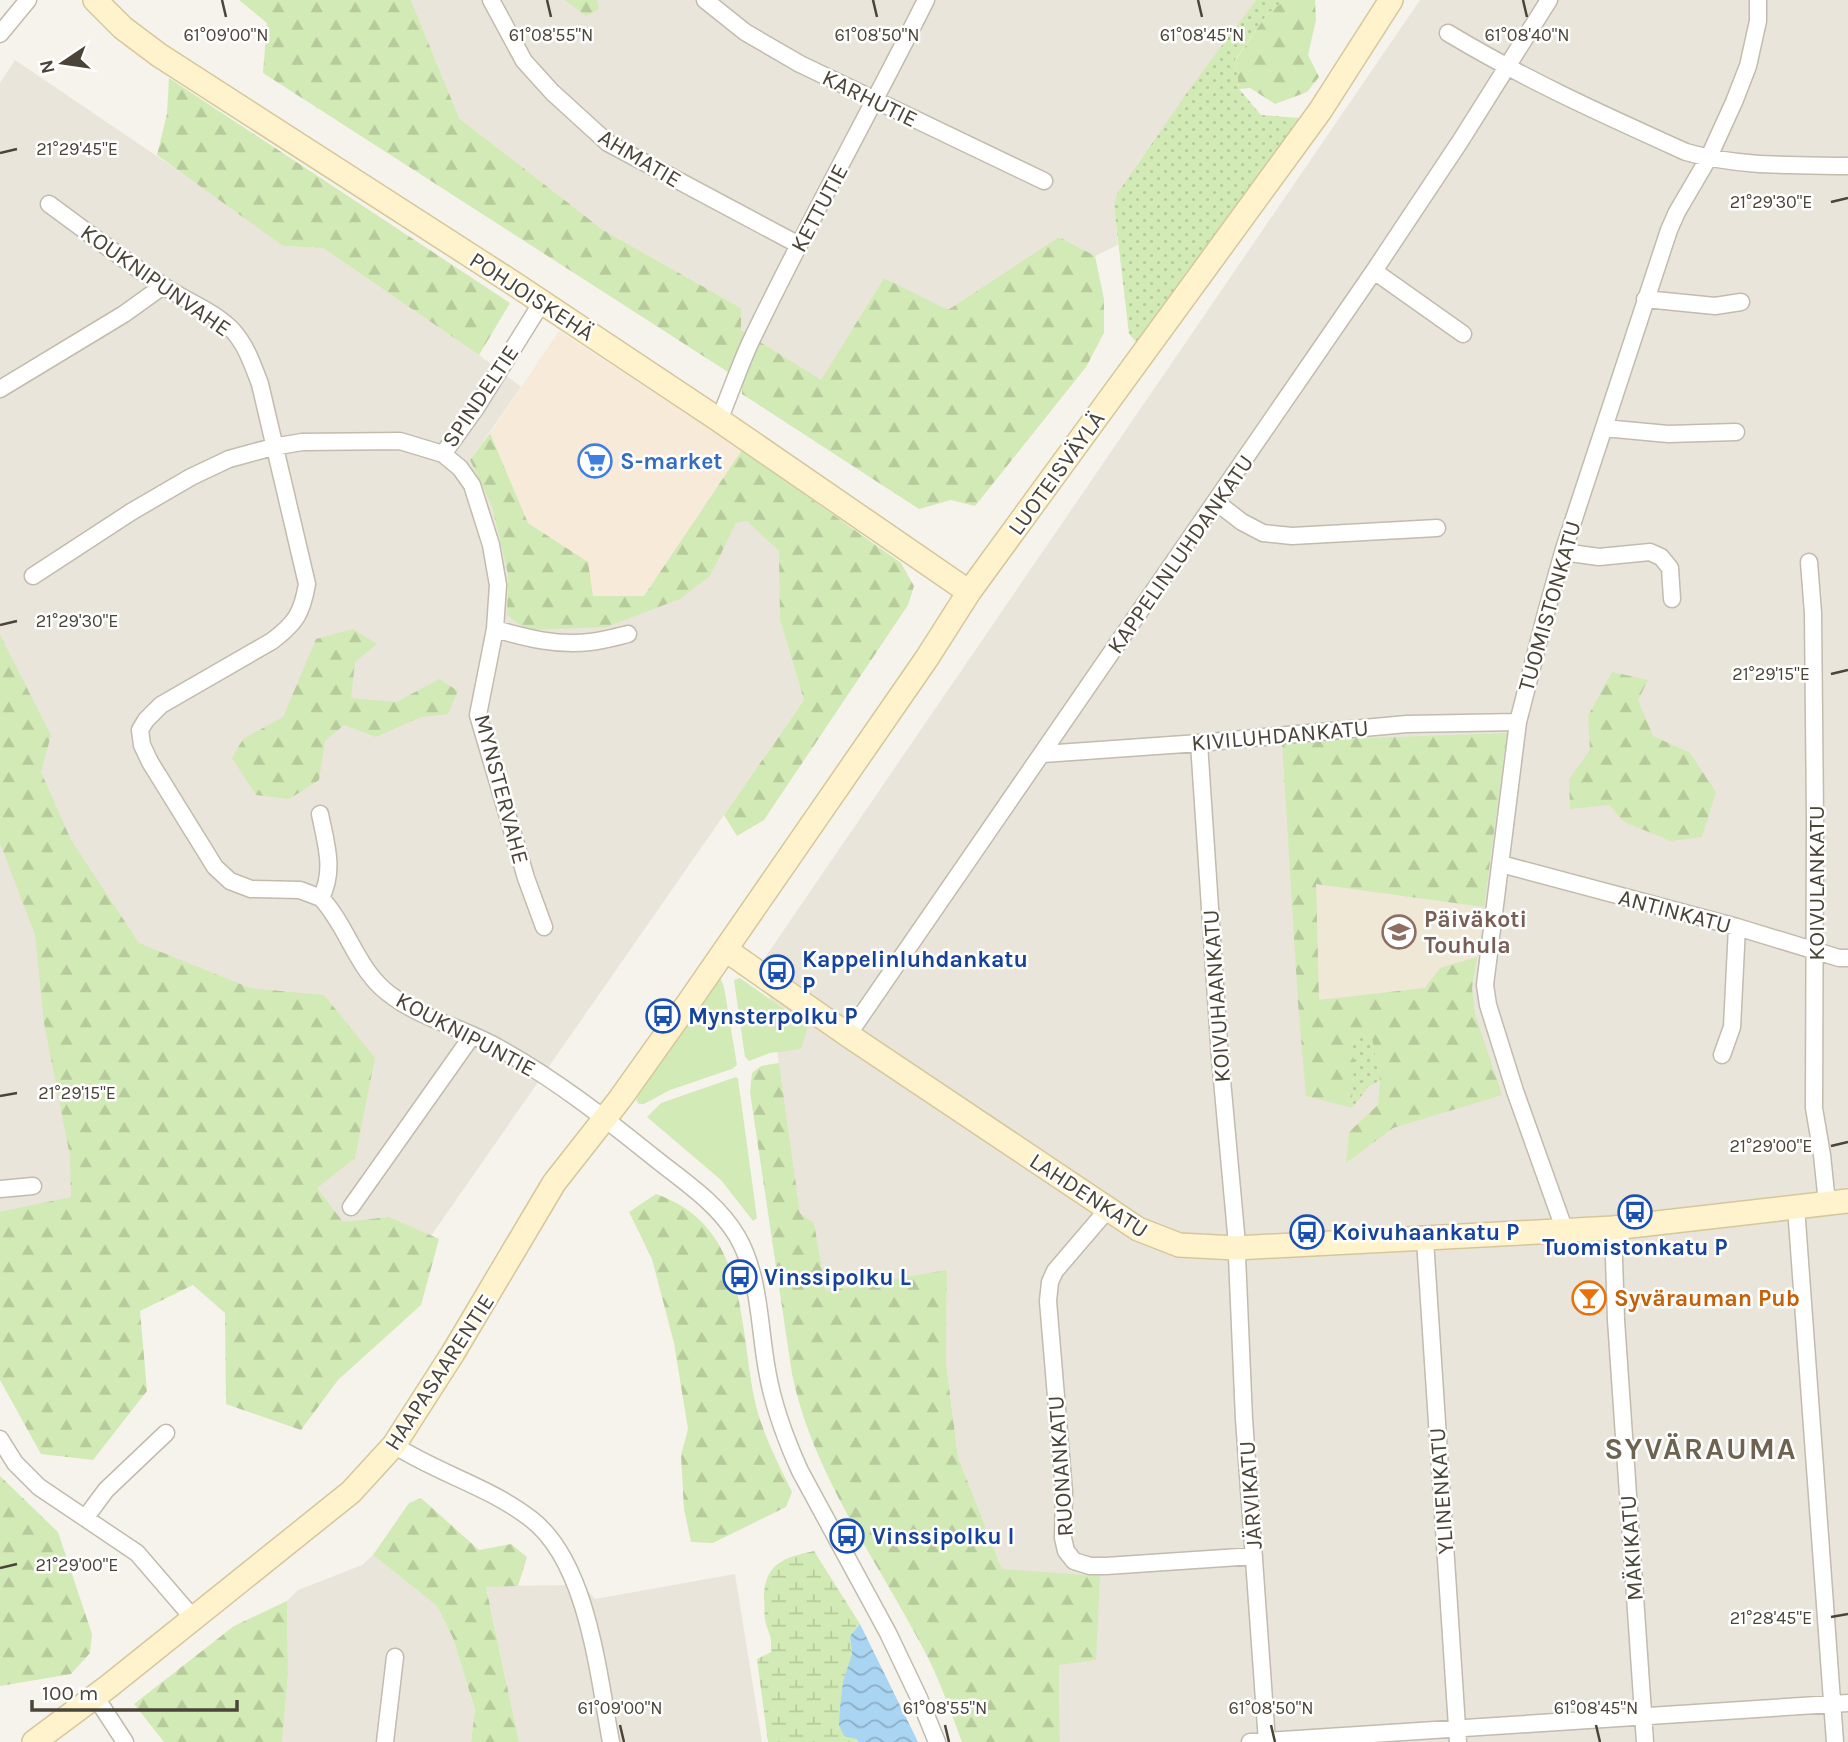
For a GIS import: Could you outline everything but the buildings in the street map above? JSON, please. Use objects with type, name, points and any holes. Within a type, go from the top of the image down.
[{"type":"main road","name":"POHJOISKEHÄ","points":[[95,0],[122,28],[159,55],[719,420],[969,592]]},
{"type":"main road","name":"LUOTEISVÄYLÄ","points":[[726,950],[927,658],[969,592],[1320,111],[1391,0]]},
{"type":"main road","name":"LAHDENKATU","points":[[726,950],[1108,1209],[1155,1238],[1179,1245],[1236,1248],[1613,1228],[1838,1202]]},
{"type":"main road","name":"HAAPASAARENTIE","points":[[34,1742],[351,1493],[394,1445],[460,1342],[554,1183],[604,1119],[726,950]]},
{"type":"street","points":[[0,34],[28,0]]},
{"type":"street","name":"AHMATIE","points":[[491,0],[524,61],[552,92],[608,143],[799,244]]},
{"type":"street","name":"KARHUTIE","points":[[705,0],[745,32],[800,64],[1044,181]]},
{"type":"street","name":"KETTUTIE","points":[[719,420],[750,345],[799,244],[876,101],[926,0]]},
{"type":"street","name":"KAPPELINLUHDANKATU","points":[[848,1035],[1374,271],[1549,0]]},
{"type":"street","name":"TUOMISTONKATU","points":[[1565,1231],[1515,1091],[1488,1005],[1485,985],[1518,722],[1563,552],[1645,299],[1677,212],[1708,159],[1748,66],[1758,21],[1758,0]]},
{"type":"street","points":[[1448,33],[1505,68],[1686,152],[1708,159],[1848,166]]},
{"type":"street","name":"KOUKNIPUNVAHE","points":[[49,204],[163,286],[232,330],[244,345],[260,384],[273,447]]},
{"type":"street","points":[[1374,271],[1463,334]]},
{"type":"street","points":[[0,389],[124,314],[163,286]]},
{"type":"street","points":[[1645,299],[1715,306],[1741,302]]},
{"type":"street","name":"SPINDELTIE","points":[[33,576],[131,512],[191,477],[229,459],[302,442],[400,441],[443,454],[476,408],[541,302]]},
{"type":"street","points":[[1604,428],[1668,434],[1736,432]]},
{"type":"street","points":[[273,447],[307,584],[303,610],[288,629],[272,641],[160,705],[140,730],[142,745],[150,762],[215,867],[230,881],[251,889],[300,890],[321,898],[328,884],[329,862],[320,814]]},
{"type":"street","name":"MYNSTERVAHE","points":[[443,454],[460,468],[472,485],[480,506],[498,585],[495,629],[478,715],[526,878],[544,927]]},
{"type":"street","points":[[1216,502],[1263,533],[1292,536],[1437,528]]},
{"type":"street","points":[[1563,552],[1599,557],[1650,552],[1661,557],[1670,568],[1672,599]]},
{"type":"street","name":"KOIVULANKATU","points":[[1809,562],[1813,613],[1816,950],[1814,1108],[1822,1155],[1838,1202]]},
{"type":"street","points":[[495,629],[531,639],[559,642],[590,642],[628,634]]},
{"type":"street","name":"KIVILUHDANKATU","points":[[1043,754],[1407,724],[1518,722]]},
{"type":"street","name":"KOIVUHAANKATU","points":[[1199,743],[1236,1248]]},
{"type":"street","name":"ANTINKATU","points":[[1501,864],[1737,927],[1839,958],[1848,958]]},
{"type":"street","name":"KOUKNIPUNTIE","points":[[321,898],[333,911],[360,962],[390,996],[528,1065],[604,1119],[712,1204],[728,1222],[748,1261],[776,1416],[800,1471],[906,1670],[937,1742]]},
{"type":"street","points":[[1722,1055],[1732,1027],[1737,927]]},
{"type":"street","points":[[351,1207],[472,1036]]},
{"type":"street","points":[[0,1189],[33,1186]]},
{"type":"street","points":[[1796,1207],[1840,1703],[1835,1742]]},
{"type":"street","name":"RUONANKATU","points":[[1108,1209],[1055,1270],[1050,1282],[1048,1301],[1064,1492],[1063,1538],[1066,1551],[1074,1561],[1090,1566],[1254,1556]]},
{"type":"street","name":"MÄKIKATU","points":[[1613,1228],[1617,1334],[1645,1742]]},
{"type":"street","name":"YLINENKATU","points":[[1426,1240],[1458,1735]]},
{"type":"street","name":"JÄRVIKATU","points":[[1236,1248],[1267,1741]]},
{"type":"street","points":[[86,1517],[106,1490],[166,1433]]},
{"type":"street","points":[[0,1439],[16,1463],[39,1487],[137,1553],[193,1618]]},
{"type":"street","points":[[394,1445],[419,1461],[492,1495],[530,1518],[551,1537],[567,1562],[580,1596],[596,1660],[611,1742]]},
{"type":"street","points":[[385,1742],[395,1657]]},
{"type":"street","points":[[95,1696],[125,1742]]},
{"type":"street","points":[[1250,1742],[1458,1735],[1644,1716],[1840,1703]]},
{"type":"shaded area","points":[[411,0],[1256,0],[1138,163],[1114,206],[1118,245],[1095,256],[1059,237],[948,311],[884,278],[821,381],[741,330],[741,308],[603,230],[459,118]]},
{"type":"shaded area","points":[[1420,0],[1848,0],[1848,1742],[1060,1742],[1059,1665],[1002,1569],[958,1457],[946,1363],[947,1271],[826,1291],[814,1223],[800,1213],[764,959]]},
{"type":"shaded area","points":[[15,60],[232,207],[283,246],[323,248],[521,387],[470,460],[492,507],[508,574],[507,615],[710,576],[735,523],[747,521],[780,551],[780,620],[804,700],[401,1279],[90,1204],[0,1224],[0,83]]},
{"type":"shaded area","points":[[559,331],[742,450],[644,596],[593,596],[587,562],[528,523],[490,433]]},
{"type":"shaded area","name":"Päiväkoti Touhula","points":[[1316,884],[1484,907],[1477,957],[1440,968],[1425,988],[1319,1000]]},
{"type":"shaded area","points":[[373,1555],[437,1606],[453,1638],[475,1711],[471,1742],[282,1742],[288,1675],[287,1601],[298,1590],[362,1565]]},
{"type":"shaded area","points":[[735,1574],[762,1742],[519,1742],[486,1586],[583,1585],[595,1599]]},
{"type":"green space","points":[[239,0],[411,0],[459,118],[603,230],[741,308],[741,330],[821,380],[884,278],[948,310],[1059,237],[1095,256],[1104,299],[1104,333],[1086,367],[975,506],[951,500],[919,509],[742,394],[742,381],[263,73],[267,23]]},
{"type":"green space","points":[[565,0],[597,0],[599,9],[586,16]]},
{"type":"green space","points":[[1256,0],[1285,0],[1267,14],[1235,60],[1239,89],[1261,115],[1300,118],[1137,343],[1129,334],[1114,206],[1117,194],[1191,87]]},
{"type":"green space","points":[[1285,0],[1315,0],[1316,20],[1308,55],[1319,77],[1307,92],[1275,104],[1250,88],[1239,89],[1235,61],[1267,14]]},
{"type":"green space","points":[[169,78],[510,303],[479,355],[323,248],[283,246],[157,155],[167,114]]},
{"type":"green space","points":[[490,433],[528,523],[588,562],[593,596],[644,596],[742,450],[901,563],[914,586],[908,605],[764,820],[737,836],[724,815],[804,700],[780,620],[779,551],[747,521],[736,523],[710,576],[680,599],[606,627],[527,630],[507,615],[508,574],[492,507],[470,460]]},
{"type":"green space","points":[[353,629],[377,644],[355,662],[351,698],[397,702],[439,679],[458,691],[448,714],[421,717],[376,737],[344,725],[325,741],[319,780],[289,799],[256,795],[232,758],[243,739],[283,717],[316,639]]},
{"type":"green space","points":[[0,635],[51,735],[41,772],[71,840],[139,943],[250,988],[324,995],[375,1058],[355,1158],[317,1188],[343,1222],[389,1217],[439,1239],[421,1305],[338,1380],[301,1430],[226,1404],[225,1313],[193,1285],[140,1311],[147,1391],[93,1460],[41,1454],[0,1380],[0,1212],[71,1197],[70,1156],[44,1023],[35,935],[0,843]]},
{"type":"green space","points":[[1612,672],[1648,680],[1638,700],[1653,736],[1690,753],[1716,792],[1702,837],[1671,841],[1624,822],[1609,805],[1570,809],[1569,779],[1590,750],[1588,716]]},
{"type":"green space","points":[[1507,733],[1484,907],[1316,884],[1319,1000],[1425,988],[1440,968],[1477,957],[1472,988],[1475,1014],[1502,1095],[1393,1128],[1346,1163],[1349,1132],[1378,1105],[1380,1080],[1371,1034],[1352,1039],[1352,1108],[1306,1096],[1282,741]]},
{"type":"green space","points":[[720,977],[737,1065],[639,1104],[636,1100],[643,1087]]},
{"type":"green space","points":[[740,978],[808,1026],[801,1049],[770,1053],[749,1061],[745,1057],[734,980]]},
{"type":"green space","points":[[1371,1034],[1380,1080],[1369,1086],[1352,1108],[1352,1038]]},
{"type":"green space","points":[[779,1063],[800,1213],[814,1223],[826,1291],[947,1270],[946,1363],[958,1457],[1002,1569],[1100,1576],[1096,1660],[1059,1665],[1060,1742],[962,1742],[929,1659],[848,1515],[815,1446],[792,1374],[750,1092],[752,1073],[761,1066]]},
{"type":"green space","points":[[736,1077],[757,1218],[753,1221],[721,1180],[647,1117],[661,1103]]},
{"type":"green space","points":[[656,1194],[685,1208],[707,1228],[723,1252],[740,1307],[757,1410],[770,1446],[792,1492],[786,1507],[713,1543],[691,1542],[684,1509],[681,1455],[688,1429],[674,1343],[652,1259],[629,1212]]},
{"type":"green space","points":[[0,1476],[58,1532],[92,1634],[90,1653],[71,1674],[0,1686]]},
{"type":"green space","points":[[421,1498],[479,1550],[511,1544],[527,1557],[518,1586],[486,1587],[519,1742],[471,1742],[475,1710],[453,1638],[437,1606],[373,1555],[409,1503]]},
{"type":"green space","points":[[814,1551],[860,1624],[850,1636],[852,1654],[849,1667],[859,1742],[768,1742],[757,1659],[771,1652],[771,1638],[765,1617],[765,1586],[772,1570],[778,1564]]},
{"type":"green space","points":[[287,1601],[288,1675],[282,1742],[164,1742],[134,1704],[234,1626]]},
{"type":"water","points":[[860,1624],[918,1742],[859,1742],[844,1736],[839,1725],[843,1682],[852,1654],[850,1636]]},
{"type":"place","name":"S-market","points":[[595,461]]},
{"type":"place","name":"Päiväkoti Touhula","points":[[1399,932]]},
{"type":"place","name":"Kappelinluhdankatu P","points":[[777,972]]},
{"type":"place","name":"Mynsterpolku P","points":[[663,1016]]},
{"type":"place","name":"Tuomistonkatu P","points":[[1635,1212]]},
{"type":"place","name":"Koivuhaankatu P","points":[[1307,1232]]},
{"type":"place","name":"Vinssipolku L","points":[[740,1277]]},
{"type":"place","name":"Syvärauman Pub","points":[[1589,1298]]},
{"type":"place","name":"Vinssipolku I","points":[[847,1536]]},
{"type":"district","name":"SYVÄRAUMA","points":[[1701,1449]]}]
